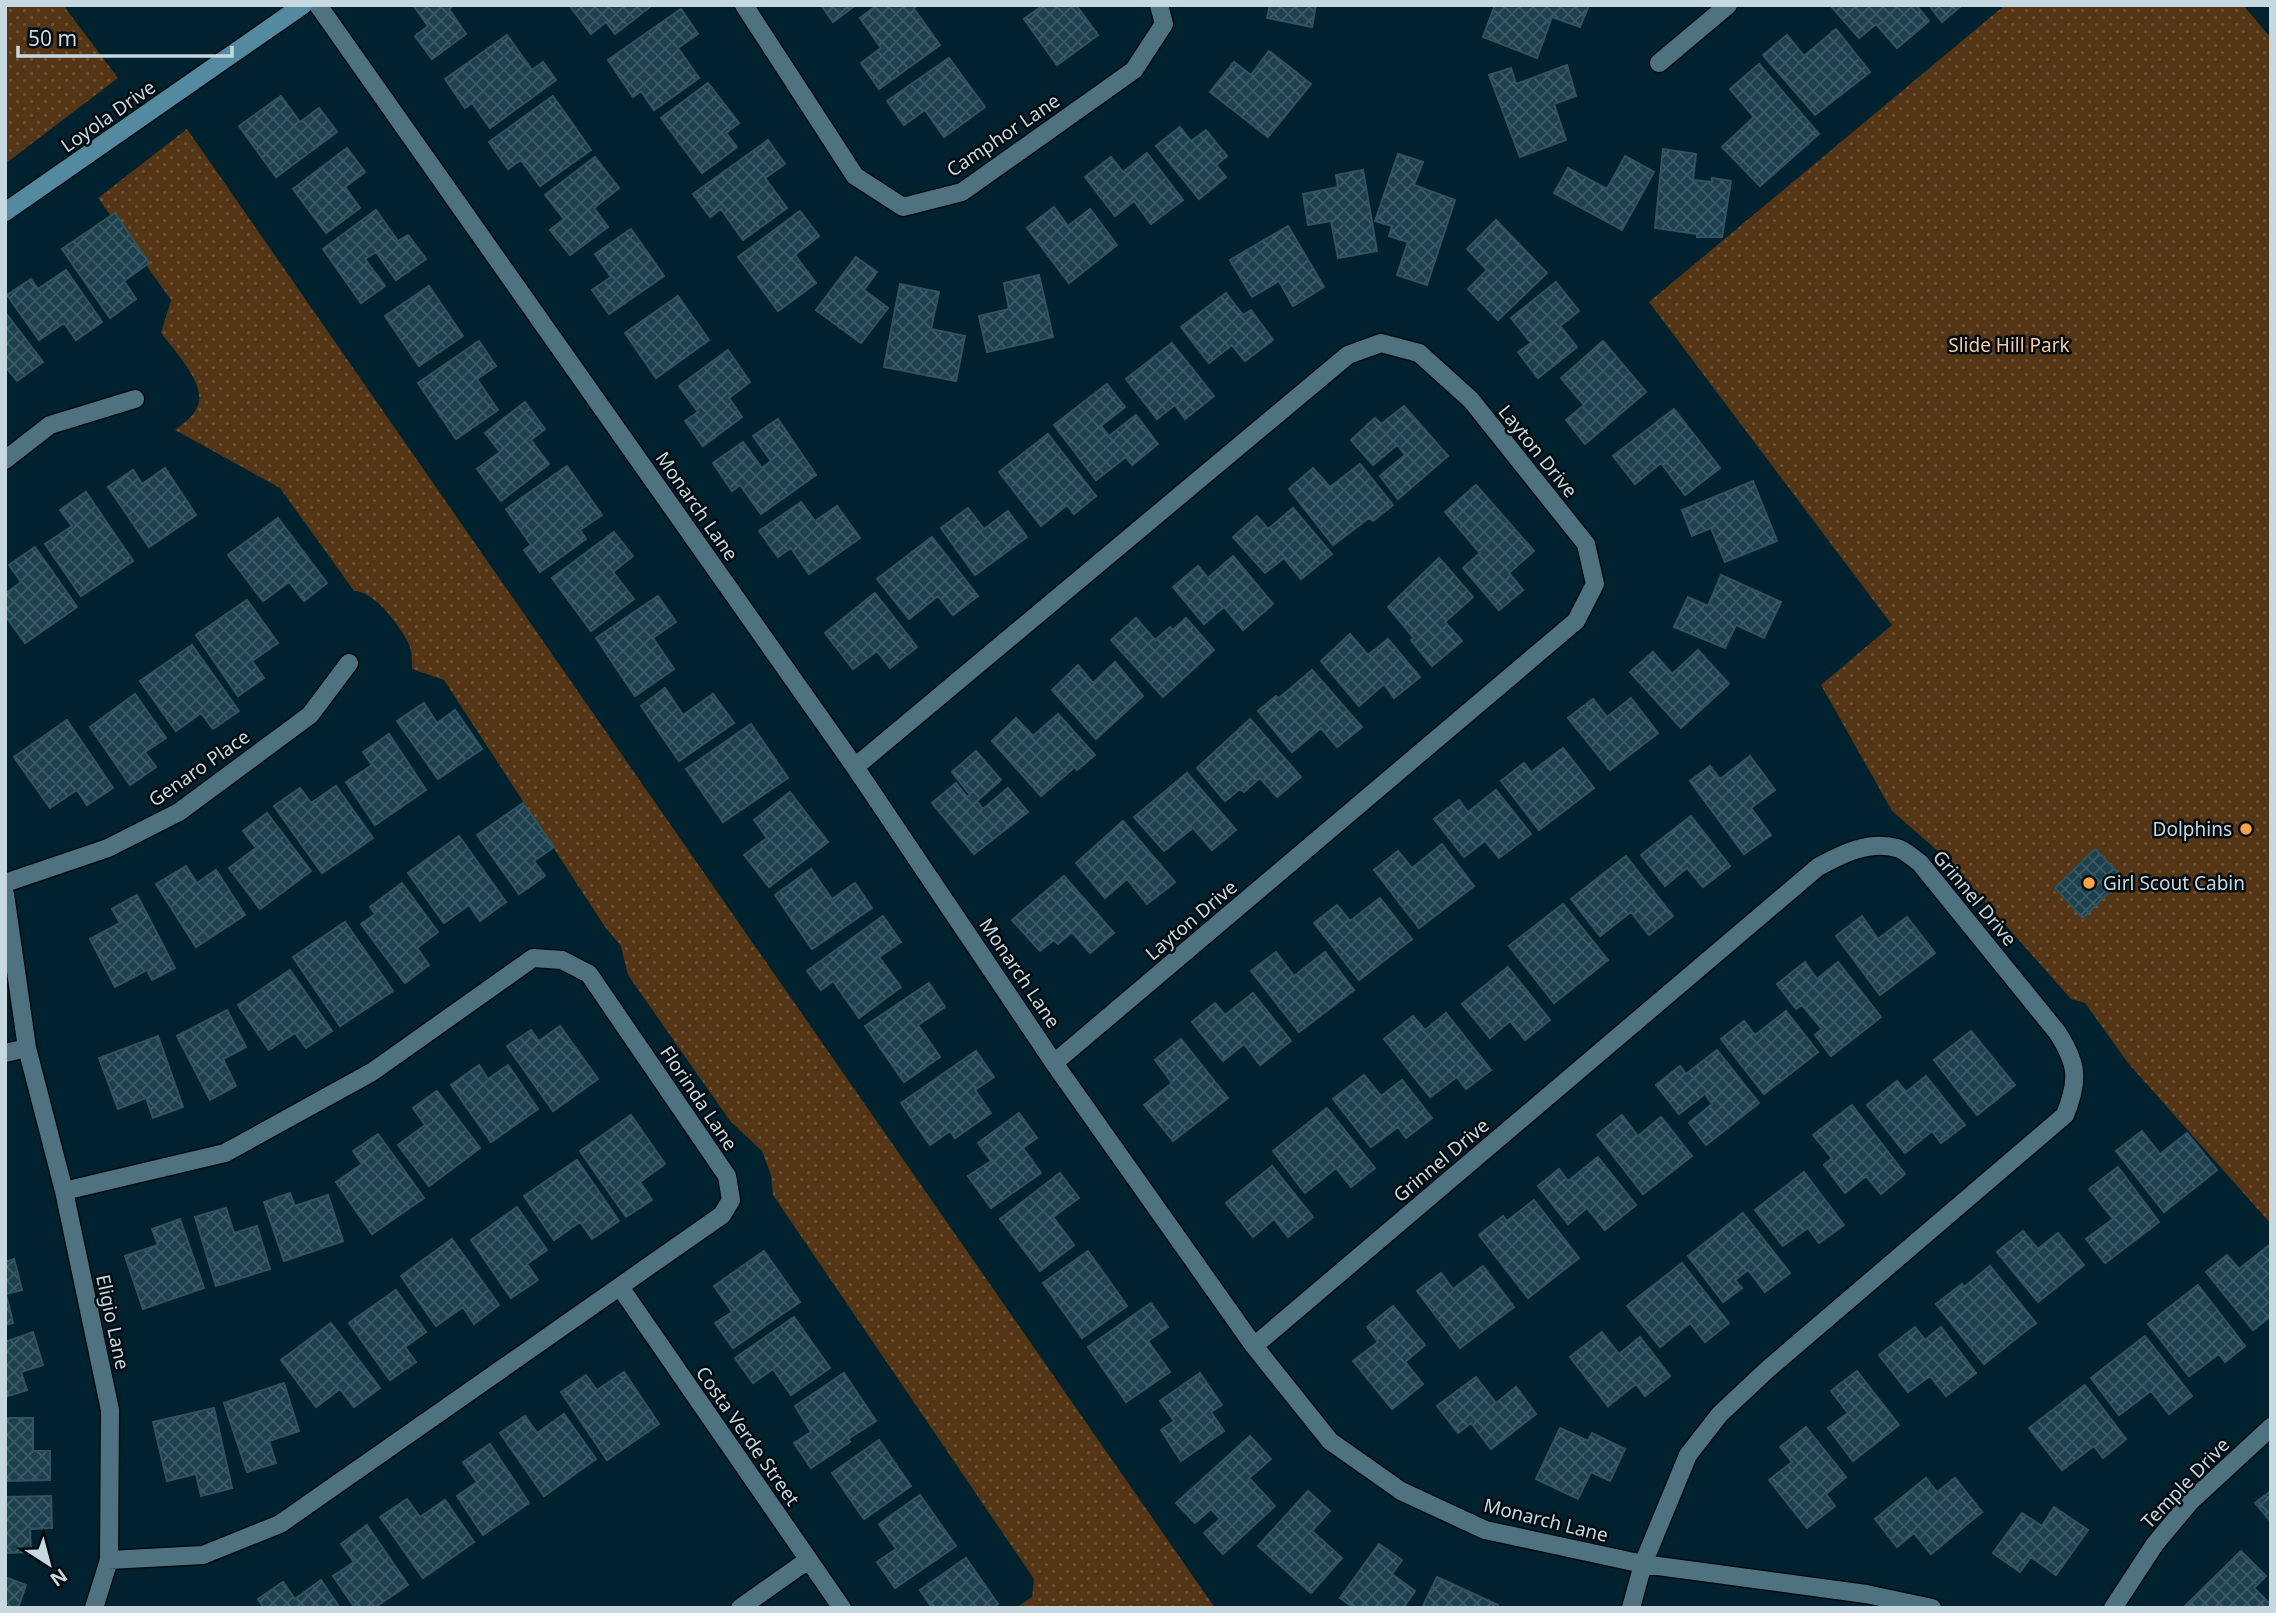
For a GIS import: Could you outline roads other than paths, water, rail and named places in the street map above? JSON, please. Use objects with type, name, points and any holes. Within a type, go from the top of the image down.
[{"type":"street","name":"Loyola Drive","points":[[5,212],[303,5]]},
{"type":"street","name":"Monarch Lane","points":[[318,5],[855,766],[1054,1063],[1254,1346],[1330,1441],[1401,1491],[1485,1530],[1643,1564],[1866,1594],[1932,1608]]},
{"type":"street","name":"Camphor Lane","points":[[744,5],[855,176],[903,207],[962,192],[1134,70],[1164,24],[1158,5]]},
{"type":"street","points":[[1659,63],[1728,5]]},
{"type":"street","name":"Layton Drive","points":[[855,766],[1349,355],[1381,343],[1419,352],[1471,400],[1586,544],[1595,584],[1576,621],[1054,1063]]},
{"type":"street","points":[[5,460],[50,425],[135,399]]},
{"type":"street","name":"Genaro Place","points":[[5,883],[108,848],[178,812],[310,715],[349,663]]},
{"type":"street","name":"Grinnel Drive","points":[[1254,1346],[1818,867],[1843,854],[1870,846],[1897,848],[1920,863],[2057,1032],[2069,1050],[2076,1070],[2074,1094],[2065,1115],[1768,1369],[1720,1414],[1688,1455],[1643,1564],[1631,1608]]},
{"type":"street","name":"Eligio Lane","points":[[5,894],[27,1048],[64,1191],[110,1410],[109,1560],[94,1608]]},
{"type":"street","name":"Florinda Lane","points":[[64,1191],[225,1153],[372,1072],[533,958],[562,960],[589,974],[727,1176],[731,1200],[722,1215],[280,1524],[202,1555],[109,1560]]},
{"type":"street","points":[[5,1053],[27,1048]]},
{"type":"street","name":"Costa Verde Street","points":[[620,1287],[842,1608]]},
{"type":"street","name":"Temple Drive","points":[[2113,1608],[2155,1544],[2190,1502],[2271,1427]]},
{"type":"street","points":[[740,1608],[808,1560]]},
{"type":"place","name":"Dolphins","points":[[2246,829]]},
{"type":"place","name":"Girl Scout Cabin","points":[[2089,883]]},
{"type":"park label","name":"Slide Hill Park","points":[[2009,345]]}]
